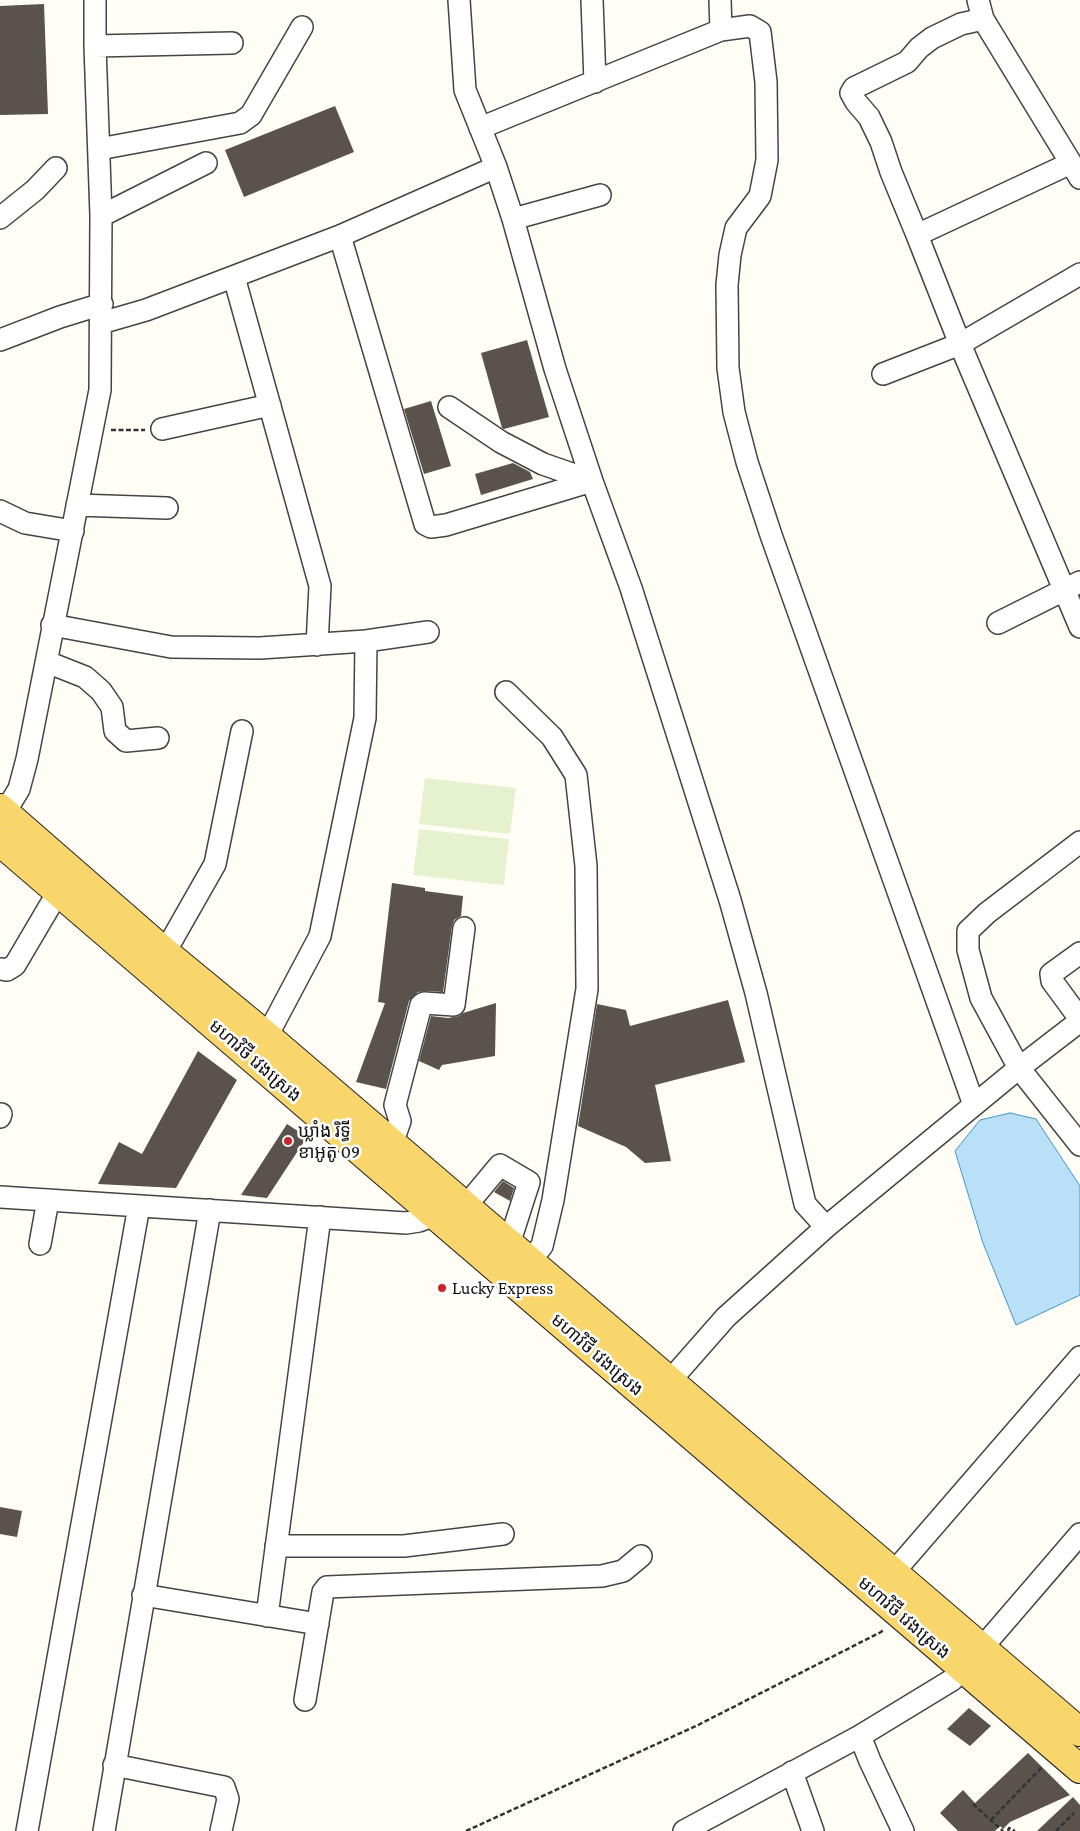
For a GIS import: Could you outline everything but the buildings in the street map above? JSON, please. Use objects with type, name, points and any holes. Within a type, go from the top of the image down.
[{"type":"main road","name":"មហាវិថី វេងស្រេង","points":[[2,813],[392,1144],[451,1206],[651,1401],[1080,1769]]},
{"type":"main road","name":"មហាវិថី វេងស្រេង","points":[[0,842],[58,892],[451,1206],[519,1252],[981,1649],[1077,1724]]},
{"type":"street","points":[[2,813],[19,789],[27,759],[100,390],[101,216],[95,0]]},
{"type":"street","points":[[458,0],[465,90],[496,168],[513,219],[555,369],[592,481],[631,588],[730,900],[756,993],[805,1204],[826,1227]]},
{"type":"street","points":[[592,0],[595,82]]},
{"type":"street","points":[[720,0],[721,30]]},
{"type":"street","points":[[917,235],[1076,170],[980,9],[961,24],[932,38],[919,48],[907,62],[854,88],[851,92],[856,102],[868,116],[881,142],[891,172],[960,344],[1072,585],[1080,627]]},
{"type":"street","points":[[480,128],[721,30],[750,26],[760,32],[766,82],[767,160],[760,196],[736,228],[730,254],[727,285],[728,368],[734,412],[747,462],[771,535],[974,1105]]},
{"type":"street","points":[[99,149],[240,123],[251,115],[302,27]]},
{"type":"street","points":[[95,46],[232,43]]},
{"type":"street","points":[[101,216],[206,163]]},
{"type":"street","points":[[0,218],[35,190],[56,168]]},
{"type":"street","points":[[0,340],[60,317],[146,310],[340,236],[496,168]]},
{"type":"street","points":[[513,219],[600,195]]},
{"type":"street","points":[[340,236],[425,524],[431,527],[446,525],[592,481]]},
{"type":"street","points":[[883,374],[960,344],[1080,274]]},
{"type":"street","points":[[234,277],[320,586],[317,645]]},
{"type":"street","points":[[162,429],[270,405]]},
{"type":"street","points":[[449,407],[501,442],[543,464],[592,481]]},
{"type":"street","points":[[77,505],[166,508]]},
{"type":"street","points":[[0,511],[25,522],[73,531]]},
{"type":"street","points":[[998,623],[1072,585]]},
{"type":"street","points":[[52,625],[171,647],[260,648],[317,645],[366,641],[428,632]]},
{"type":"street","points":[[267,1036],[320,936],[365,718],[366,641]]},
{"type":"street","points":[[47,662],[85,677],[101,691],[112,707],[115,731],[126,741],[158,738]]},
{"type":"street","points":[[0,1197],[406,1223],[419,1221],[451,1206],[500,1165],[529,1182],[519,1252],[542,1246],[553,1200],[587,989],[586,866],[576,775],[552,737],[506,692]]},
{"type":"street","points":[[165,952],[215,864],[242,731]]},
{"type":"street","points":[[1080,842],[987,913],[968,931],[968,950],[981,998],[1019,1068],[1080,1145]]},
{"type":"street","points":[[0,969],[7,970],[15,964],[58,892]]},
{"type":"street","points":[[392,1144],[400,1121],[395,1105],[421,1005],[424,1003],[454,1005],[464,928]]},
{"type":"street","points":[[651,1401],[726,1316],[826,1227],[1019,1068],[1076,1029],[1052,980],[1051,974],[1080,953]]},
{"type":"street","points":[[40,1244],[48,1200]]},
{"type":"street","points":[[27,1831],[139,1206]]},
{"type":"street","points":[[104,1831],[210,1210]]},
{"type":"street","points":[[267,1616],[320,1217]]},
{"type":"street","points":[[893,1573],[1080,1358]]},
{"type":"street","points":[[276,1546],[404,1546],[503,1534]]},
{"type":"street","points":[[684,1831],[713,1824],[792,1772],[860,1736],[952,1680],[1080,1534]]},
{"type":"street","points":[[304,1700],[323,1592],[327,1586],[602,1576],[623,1571],[641,1556]]},
{"type":"street","points":[[143,1595],[318,1624]]},
{"type":"street","points":[[860,1736],[903,1831]]},
{"type":"street","points":[[114,1765],[224,1787],[228,1799],[220,1831]]},
{"type":"street","points":[[792,1772],[813,1831]]},
{"type":"path","points":[[92,430],[162,429]]},
{"type":"path","points":[[466,1831],[705,1722],[881,1632],[899,1614]]},
{"type":"path","points":[[990,1820],[1058,1750]]},
{"type":"path","points":[[973,1804],[1003,1831]]},
{"type":"path","points":[[1056,1831],[1074,1813]]},
{"type":"path","points":[[1008,1831],[1009,1828],[1015,1831]]},
{"type":"green space","points":[[425,778],[516,788],[510,834],[419,824]]},
{"type":"green space","points":[[419,829],[509,839],[504,885],[413,875]]},
{"type":"water","points":[[1010,1113],[1036,1119],[1080,1186],[1080,1295],[1016,1325],[983,1243],[955,1151],[980,1120]]},
{"type":"place","name":"ឃ្លាំង រិទ្ធី ខាអូតូ 09","points":[[288,1141]]},
{"type":"place","name":"Lucky Express","points":[[442,1288]]}]
